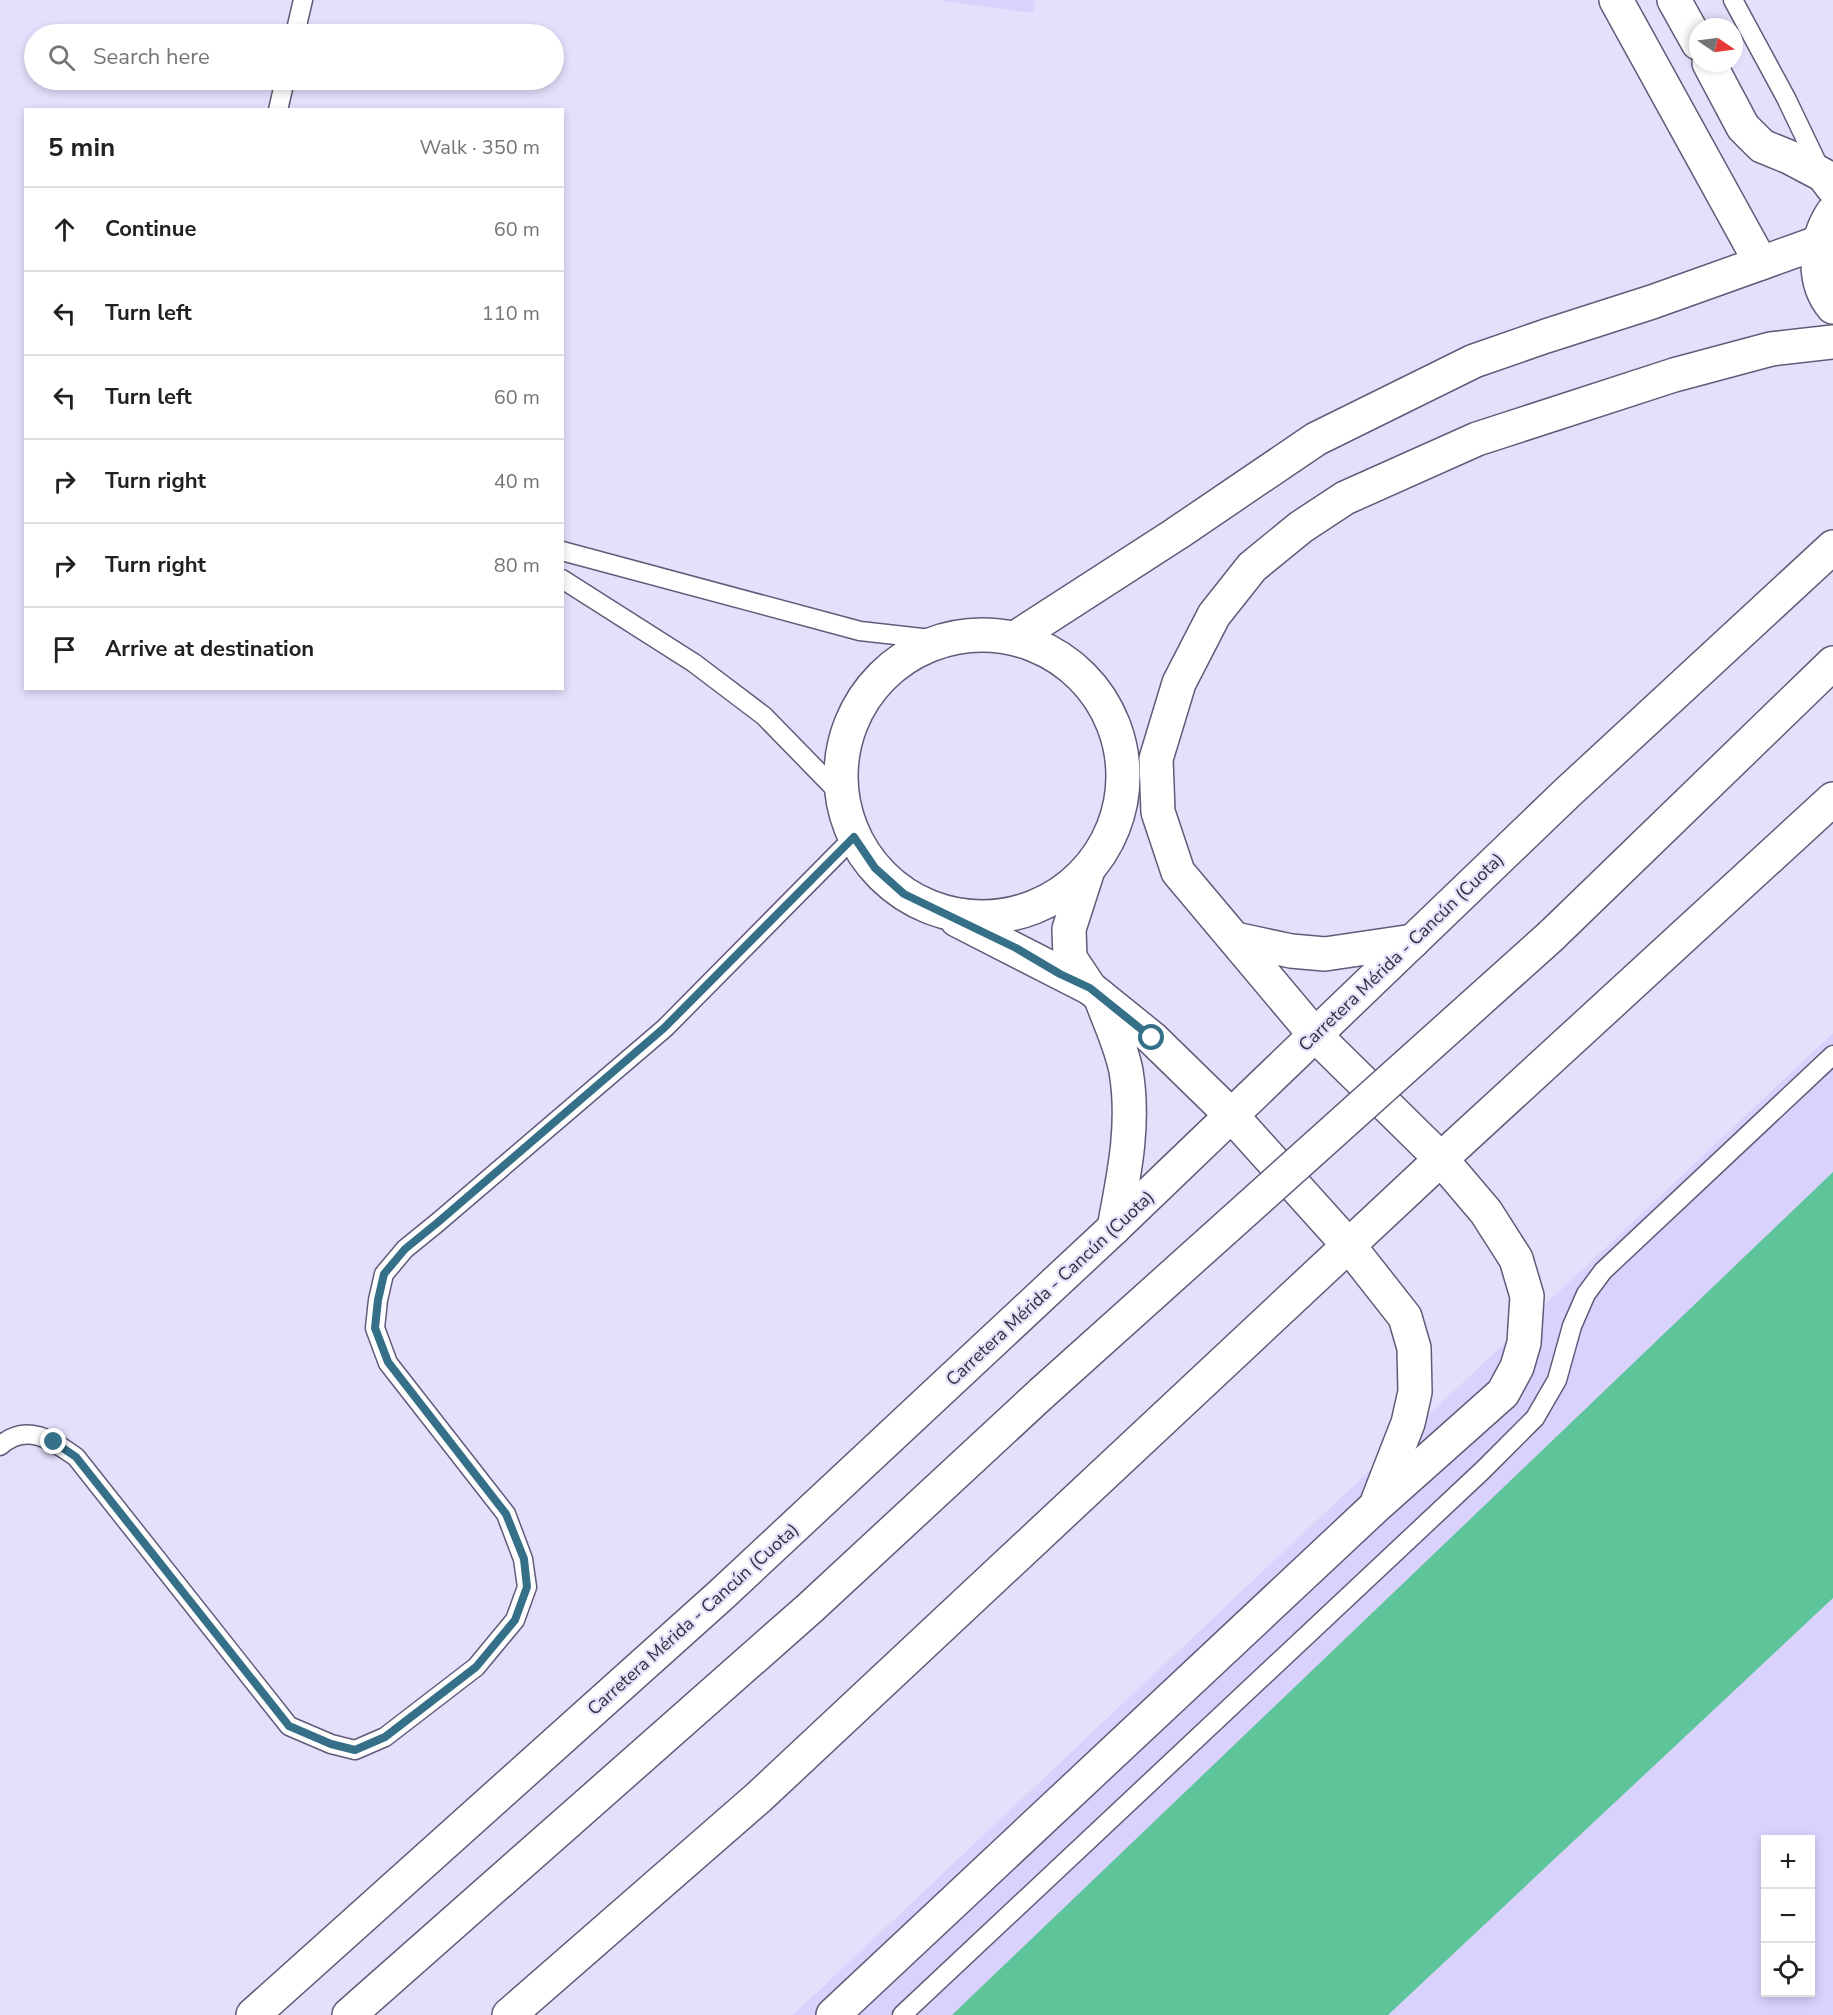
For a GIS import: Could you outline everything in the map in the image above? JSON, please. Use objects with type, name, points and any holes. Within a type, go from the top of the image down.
[{"type":"main road","points":[[1616,0],[1761,263]]},
{"type":"main road","points":[[1674,0],[1689,28]]},
{"type":"main road","points":[[1713,72],[1743,127],[1762,146],[1789,158],[1828,182]]},
{"type":"main road","points":[[1833,212],[1826,222],[1818,248],[1820,280],[1833,307]]},
{"type":"main road","points":[[1015,638],[1176,534],[1316,439],[1474,362],[1820,242]]},
{"type":"main road","points":[[833,2015],[1375,1507],[1503,1393],[1517,1367],[1524,1343],[1527,1296],[1516,1258],[1486,1212],[1442,1160],[1315,1035],[1178,872],[1158,812],[1156,759],[1179,683],[1214,615],[1252,567],[1301,527],[1345,498],[1477,439],[1685,372],[1771,349],[1833,342]]},
{"type":"main road","name":"Carretera Mérida - Cancún (Cuota)","points":[[253,2015],[713,1603],[1114,1228],[1567,793],[1833,547]]},
{"type":"main road","points":[[940,911],[972,917],[1004,916],[1036,907],[1064,891],[1088,870],[1110,837],[1122,798],[1122,759],[1112,720],[1092,686],[1070,664],[1044,648],[1015,638],[990,634],[965,635],[940,640],[904,658],[874,685],[853,719],[843,757],[843,797],[854,837],[875,868],[904,894],[1016,948],[1095,992],[1152,1038],[1232,1116],[1350,1247],[1405,1317],[1414,1348],[1415,1392],[1408,1423],[1375,1507]]},
{"type":"main road","points":[[349,2015],[810,1608],[1042,1393],[1551,936],[1833,663]]},
{"type":"main road","points":[[509,2015],[759,1797],[1240,1346],[1350,1247],[1833,799]]},
{"type":"main road","points":[[1088,870],[1069,929],[1070,958],[1095,992],[1119,1046],[1129,1097],[1129,1149],[1114,1228]]},
{"type":"main road","points":[[1235,939],[1291,951],[1325,954],[1413,941]]},
{"type":"lane","points":[[297,24],[303,0]]},
{"type":"lane","points":[[1733,0],[1828,182]]},
{"type":"lane","points":[[278,108],[283,90]]},
{"type":"lane","points":[[564,552],[860,632],[940,640]]},
{"type":"lane","points":[[564,580],[694,663],[764,716],[843,797]]},
{"type":"lane","points":[[0,1446],[7,1440],[29,1433],[54,1442],[76,1457],[289,1726],[331,1744],[355,1750],[385,1737],[476,1667],[515,1620],[527,1587],[524,1559],[506,1514],[388,1362],[375,1328],[384,1274],[405,1249],[664,1028],[854,837]]},
{"type":"lane","points":[[902,2015],[1483,1470],[1535,1418],[1557,1380],[1572,1326],[1586,1294],[1604,1271],[1833,1055]]},
{"type":"shaded area","points":[[937,0],[1035,0],[1033,13]]},
{"type":"shaded area","points":[[1833,1033],[1833,2015],[793,2015]]},
{"type":"green space","points":[[1833,1172],[1833,1598],[1388,2015],[952,2015]]},
{"type":"route","points":[[54,1442],[76,1457],[289,1726],[331,1744],[355,1750],[385,1737],[476,1667],[515,1620],[527,1587],[524,1559],[506,1514],[388,1362],[375,1328],[384,1274],[405,1249],[664,1028],[854,837],[875,868],[904,894],[1016,948],[1060,974],[1090,988],[1152,1038]]}]
